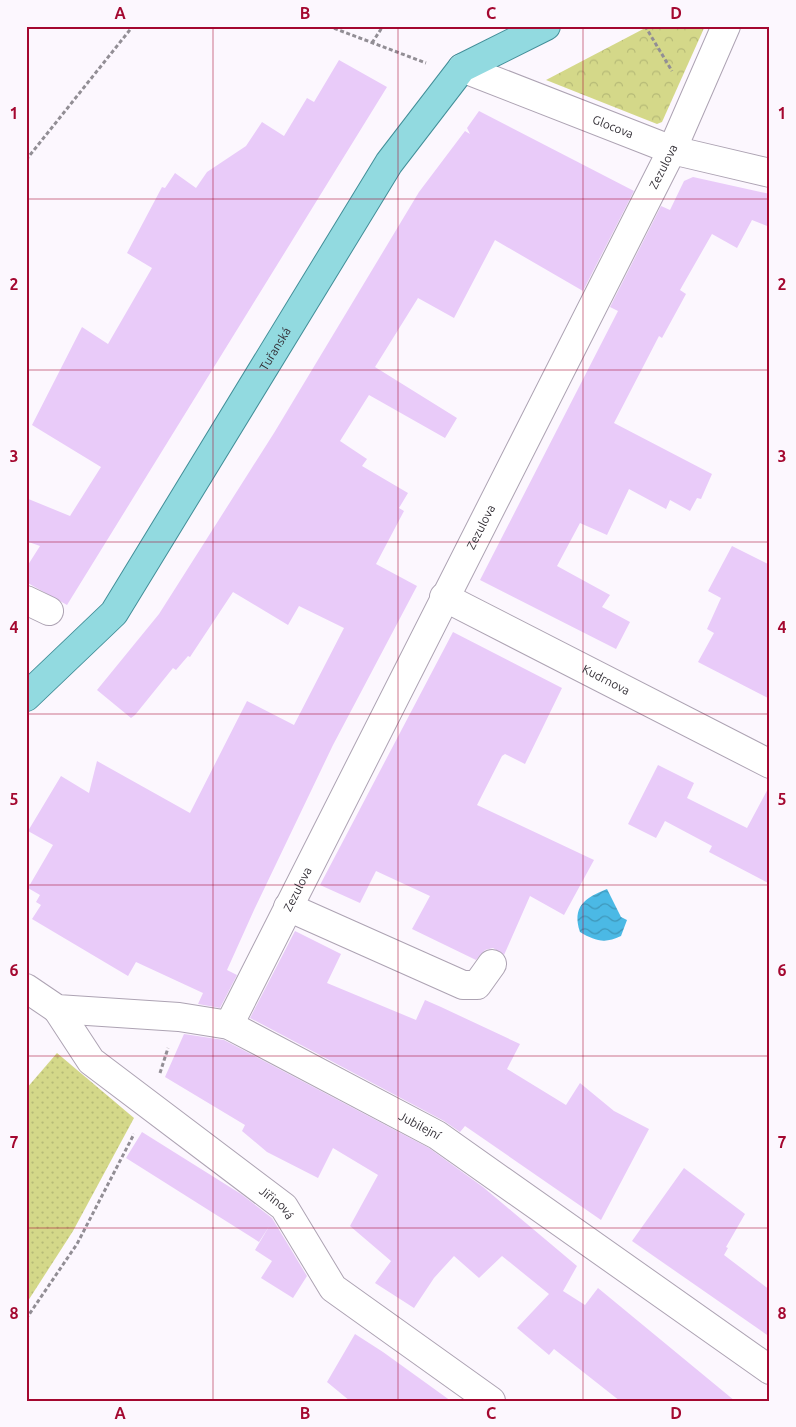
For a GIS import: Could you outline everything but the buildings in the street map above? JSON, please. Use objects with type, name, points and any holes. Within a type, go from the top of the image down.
[{"type":"main road","name":"Tuřanská","points":[[26,697],[114,614],[389,163],[462,68],[546,26]]},
{"type":"street","name":"Zezulova","points":[[229,1025],[444,597],[672,150],[726,26]]},
{"type":"street","name":"Glocova","points":[[462,68],[672,150],[770,172]]},
{"type":"street","name":"Kudrnova","points":[[444,597],[770,764]]},
{"type":"street","points":[[288,907],[463,985],[477,985],[492,964]]},
{"type":"street","points":[[26,988],[57,1009]]},
{"type":"street","name":"Jubilejní","points":[[57,1009],[179,1016],[229,1025],[437,1136],[770,1370]]},
{"type":"street","name":"Jiřinová","points":[[57,1009],[91,1061],[284,1207],[333,1288],[491,1401]]},
{"type":"path","points":[[26,160],[133,26]]},
{"type":"path","points":[[328,26],[426,63],[462,68]]},
{"type":"path","points":[[372,43],[383,26]]},
{"type":"path","points":[[645,26],[675,76],[687,115]]},
{"type":"path","points":[[26,1319],[77,1244],[149,1106],[179,1016]]},
{"type":"green space","points":[[649,26],[705,26],[662,122],[657,124],[546,80]]},
{"type":"green space","points":[[57,1053],[134,1118],[73,1231],[26,1304],[26,1089]]},
{"type":"water","points":[[607,889],[621,917],[627,920],[621,936],[605,941],[590,938],[580,932],[578,916],[582,904],[586,900]]}]
